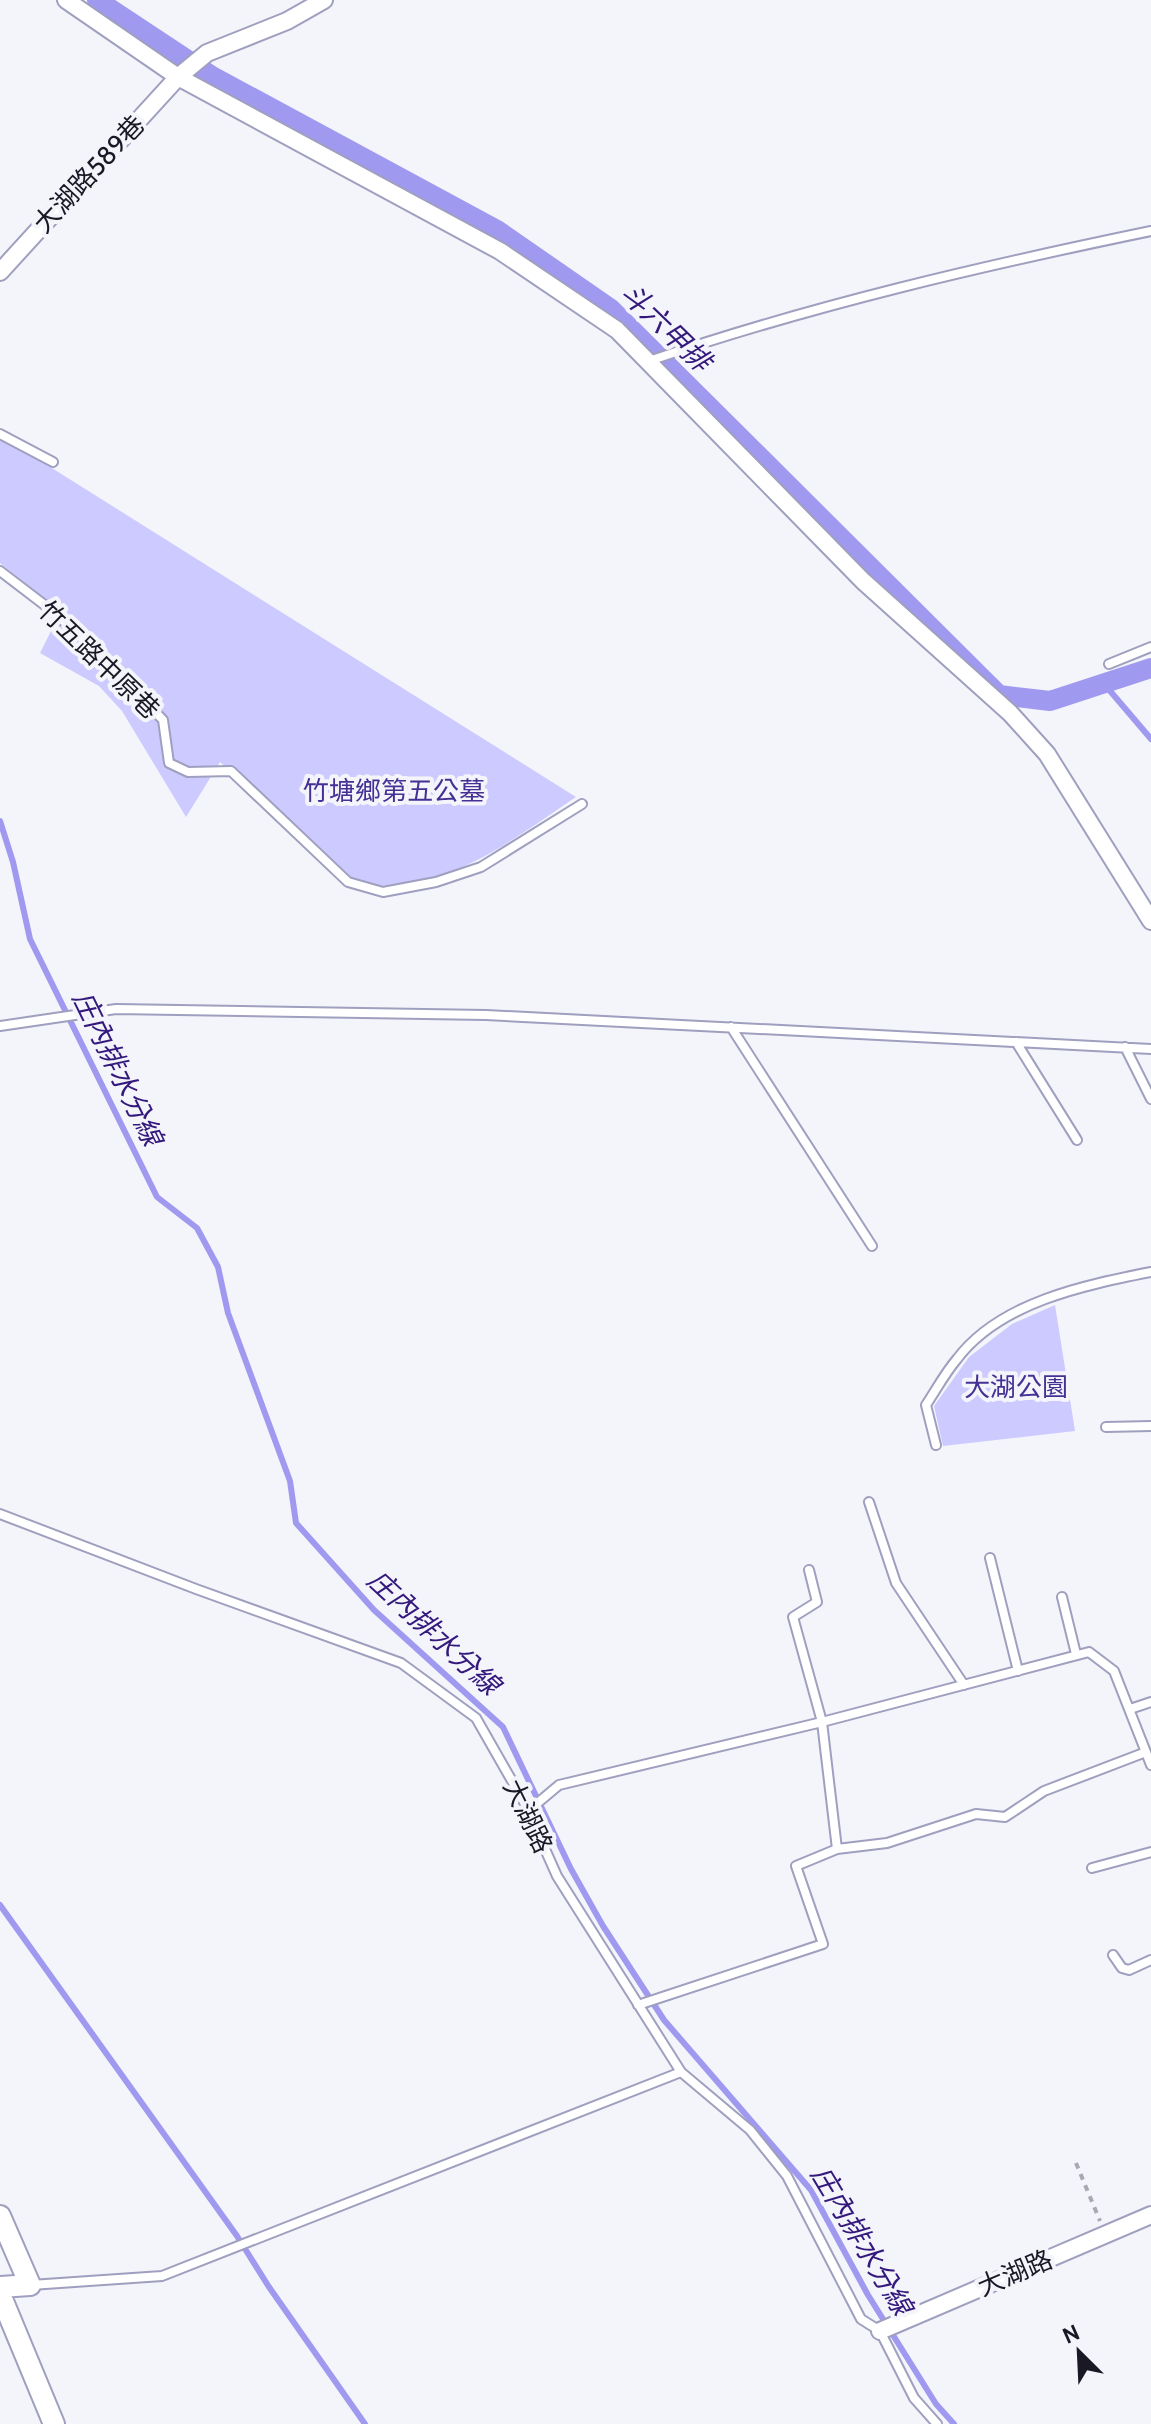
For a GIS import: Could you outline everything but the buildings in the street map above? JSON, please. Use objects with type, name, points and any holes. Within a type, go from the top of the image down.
[{"type":"street","points":[[66,0],[178,77],[500,251],[617,330],[863,581],[1010,713],[1029,734],[1047,754],[1151,921]]},
{"type":"street","name":"大湖路589巷","points":[[0,272],[178,77],[207,53],[287,21],[324,0]]},
{"type":"street","name":"大湖路","points":[[880,2331],[1151,2215]]},
{"type":"street","points":[[0,2216],[30,2285],[0,2287]]},
{"type":"street","points":[[0,2294],[54,2424]]},
{"type":"lane","points":[[648,361],[865,296],[1010,260],[1151,231]]},
{"type":"lane","points":[[0,434],[53,462]]},
{"type":"lane","name":"竹五路中原巷","points":[[0,571],[66,623],[163,720],[169,763],[188,772],[231,771],[348,882],[383,892],[436,882],[481,867],[582,804]]},
{"type":"lane","points":[[1109,664],[1151,647]]},
{"type":"lane","points":[[0,1026],[116,1009],[486,1015],[1151,1049]]},
{"type":"lane","points":[[731,1027],[872,1246]]},
{"type":"lane","points":[[1016,1042],[1077,1140]]},
{"type":"lane","points":[[1125,1047],[1151,1099]]},
{"type":"lane","points":[[936,1445],[926,1405],[958,1356],[1001,1318],[1082,1285],[1151,1272]]},
{"type":"lane","points":[[1106,1427],[1151,1426]]},
{"type":"lane","points":[[869,1502],[896,1583],[964,1685]]},
{"type":"lane","name":"大湖路","points":[[0,1514],[401,1663],[476,1718],[528,1811],[557,1876],[681,2072],[750,2130],[787,2176],[861,2319],[880,2331],[914,2398],[937,2424]]},
{"type":"lane","points":[[990,1558],[1018,1671]]},
{"type":"lane","points":[[809,1570],[817,1602],[793,1617],[822,1722],[837,1849]]},
{"type":"lane","points":[[1062,1597],[1076,1654]]},
{"type":"lane","points":[[528,1811],[559,1785],[822,1722],[1089,1652],[1114,1671],[1151,1765]]},
{"type":"lane","points":[[1130,1709],[1151,1702]]},
{"type":"lane","points":[[638,2005],[823,1944],[796,1866],[837,1849],[887,1843],[976,1814],[1005,1817],[1044,1791],[1146,1752]]},
{"type":"lane","points":[[1092,1868],[1151,1852]]},
{"type":"lane","points":[[1113,1955],[1122,1968],[1129,1970],[1151,1960]]},
{"type":"lane","points":[[30,2285],[162,2276],[681,2072]]},
{"type":"path","points":[[1076,2163],[1106,2234]]},
{"type":"green space","name":"竹塘鄉第五公墓","points":[[0,440],[47,465],[576,797],[468,865],[406,885],[376,885],[349,876],[220,762],[186,817],[122,711],[99,686],[40,653],[61,611],[0,563]]},
{"type":"green space","name":"大湖公園","points":[[1055,1305],[1075,1431],[943,1446],[934,1406],[969,1357],[1012,1324]]},
{"type":"waterway","name":"斗六甲排","points":[[97,0],[212,76],[497,230],[611,309],[999,695],[1050,701],[1151,668]]},
{"type":"waterway","points":[[1105,685],[1151,739]]},
{"type":"waterway","name":"庄內排水分線","points":[[0,821],[13,862],[30,939],[157,1197],[197,1228],[218,1267],[228,1313],[290,1481],[296,1523],[374,1610],[503,1727],[571,1869],[603,1926],[664,2020],[811,2190],[868,2295],[936,2404],[954,2424]]},
{"type":"waterway","points":[[0,1905],[237,2236],[365,2424]]}]
